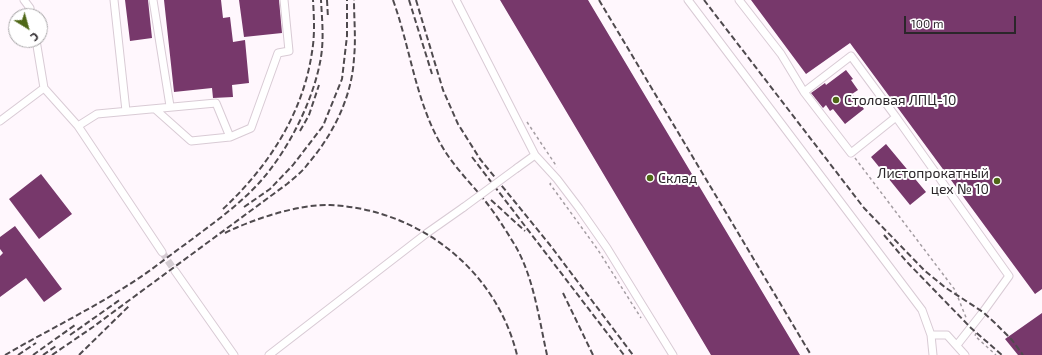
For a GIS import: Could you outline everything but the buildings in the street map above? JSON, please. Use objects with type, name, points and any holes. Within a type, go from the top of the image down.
[{"type":"lane","points":[[114,0],[126,110]]},
{"type":"lane","points":[[153,0],[170,106]]},
{"type":"lane","points":[[155,109],[191,141],[230,137],[251,128],[278,52],[289,51],[284,0]]},
{"type":"lane","points":[[456,0],[535,155],[557,179],[607,248],[673,355]]},
{"type":"lane","points":[[688,0],[922,310],[931,335],[933,355]]},
{"type":"lane","points":[[739,0],[780,54],[804,92],[851,153],[896,117]]},
{"type":"lane","points":[[37,48],[44,88],[78,126],[162,252]]},
{"type":"lane","points":[[804,92],[851,56],[1009,276],[957,345]]},
{"type":"lane","points":[[0,121],[44,88]]},
{"type":"lane","points":[[78,126],[97,114],[126,110],[155,109],[170,106],[216,103],[230,137]]},
{"type":"lane","points":[[269,355],[427,233],[535,155]]},
{"type":"lane","points":[[175,271],[234,355]]},
{"type":"lane","points":[[931,335],[947,335],[965,355]]},
{"type":"path","points":[[851,153],[955,290],[966,319],[979,329],[975,336],[996,355]]},
{"type":"tunnel","points":[[162,252],[175,271]]},
{"type":"railway","points":[[223,209],[255,175],[269,157],[292,118],[301,97],[312,52],[314,33],[313,0]]},
{"type":"railway","points":[[5,355],[104,300],[142,276],[224,214],[259,183],[270,170],[290,140],[306,107],[318,73],[322,50],[321,0]]},
{"type":"railway","points":[[327,0],[328,18]]},
{"type":"railway","points":[[244,207],[270,189],[293,165],[323,126],[342,79],[347,36],[347,0]]},
{"type":"railway","points":[[52,355],[93,327],[287,184],[305,168],[333,128],[345,101],[352,73],[355,51],[354,0]]},
{"type":"railway","points":[[393,0],[418,89],[439,141],[455,165],[494,213],[513,241],[522,259],[532,286],[547,355]]},
{"type":"railway","points":[[409,0],[432,74]]},
{"type":"railway","points":[[416,0],[443,90],[458,124],[480,159],[550,245],[633,355]]},
{"type":"railway","points":[[599,0],[811,355]]},
{"type":"railway","points":[[704,0],[864,208],[925,271],[946,288],[983,312],[1012,340],[1023,355]]},
{"type":"railway","points":[[300,131],[309,115],[319,85]]},
{"type":"railway","points":[[472,157],[624,355]]},
{"type":"railway","points":[[491,200],[525,231]]},
{"type":"railway","points":[[225,233],[276,213],[318,205],[362,209],[393,218],[422,232],[449,249],[472,271],[491,296],[507,324],[517,355]]},
{"type":"railway","points":[[884,235],[906,261],[971,328],[1002,355]]},
{"type":"railway","points":[[563,293],[593,355]]},
{"type":"railway","points":[[70,335],[121,299]]},
{"type":"railway","points":[[79,355],[129,306]]},
{"type":"railway","points":[[33,355],[75,325]]},
{"type":"railway","points":[[18,355],[36,343]]},
{"type":"railway","points":[[43,355],[56,346]]},
{"type":"place","name":"Столовая ЛПЦ-10","points":[[836,100]]},
{"type":"place","name":"Склад","points":[[650,178]]},
{"type":"place","name":"Листопрокатный цех № 10","points":[[997,181]]}]
